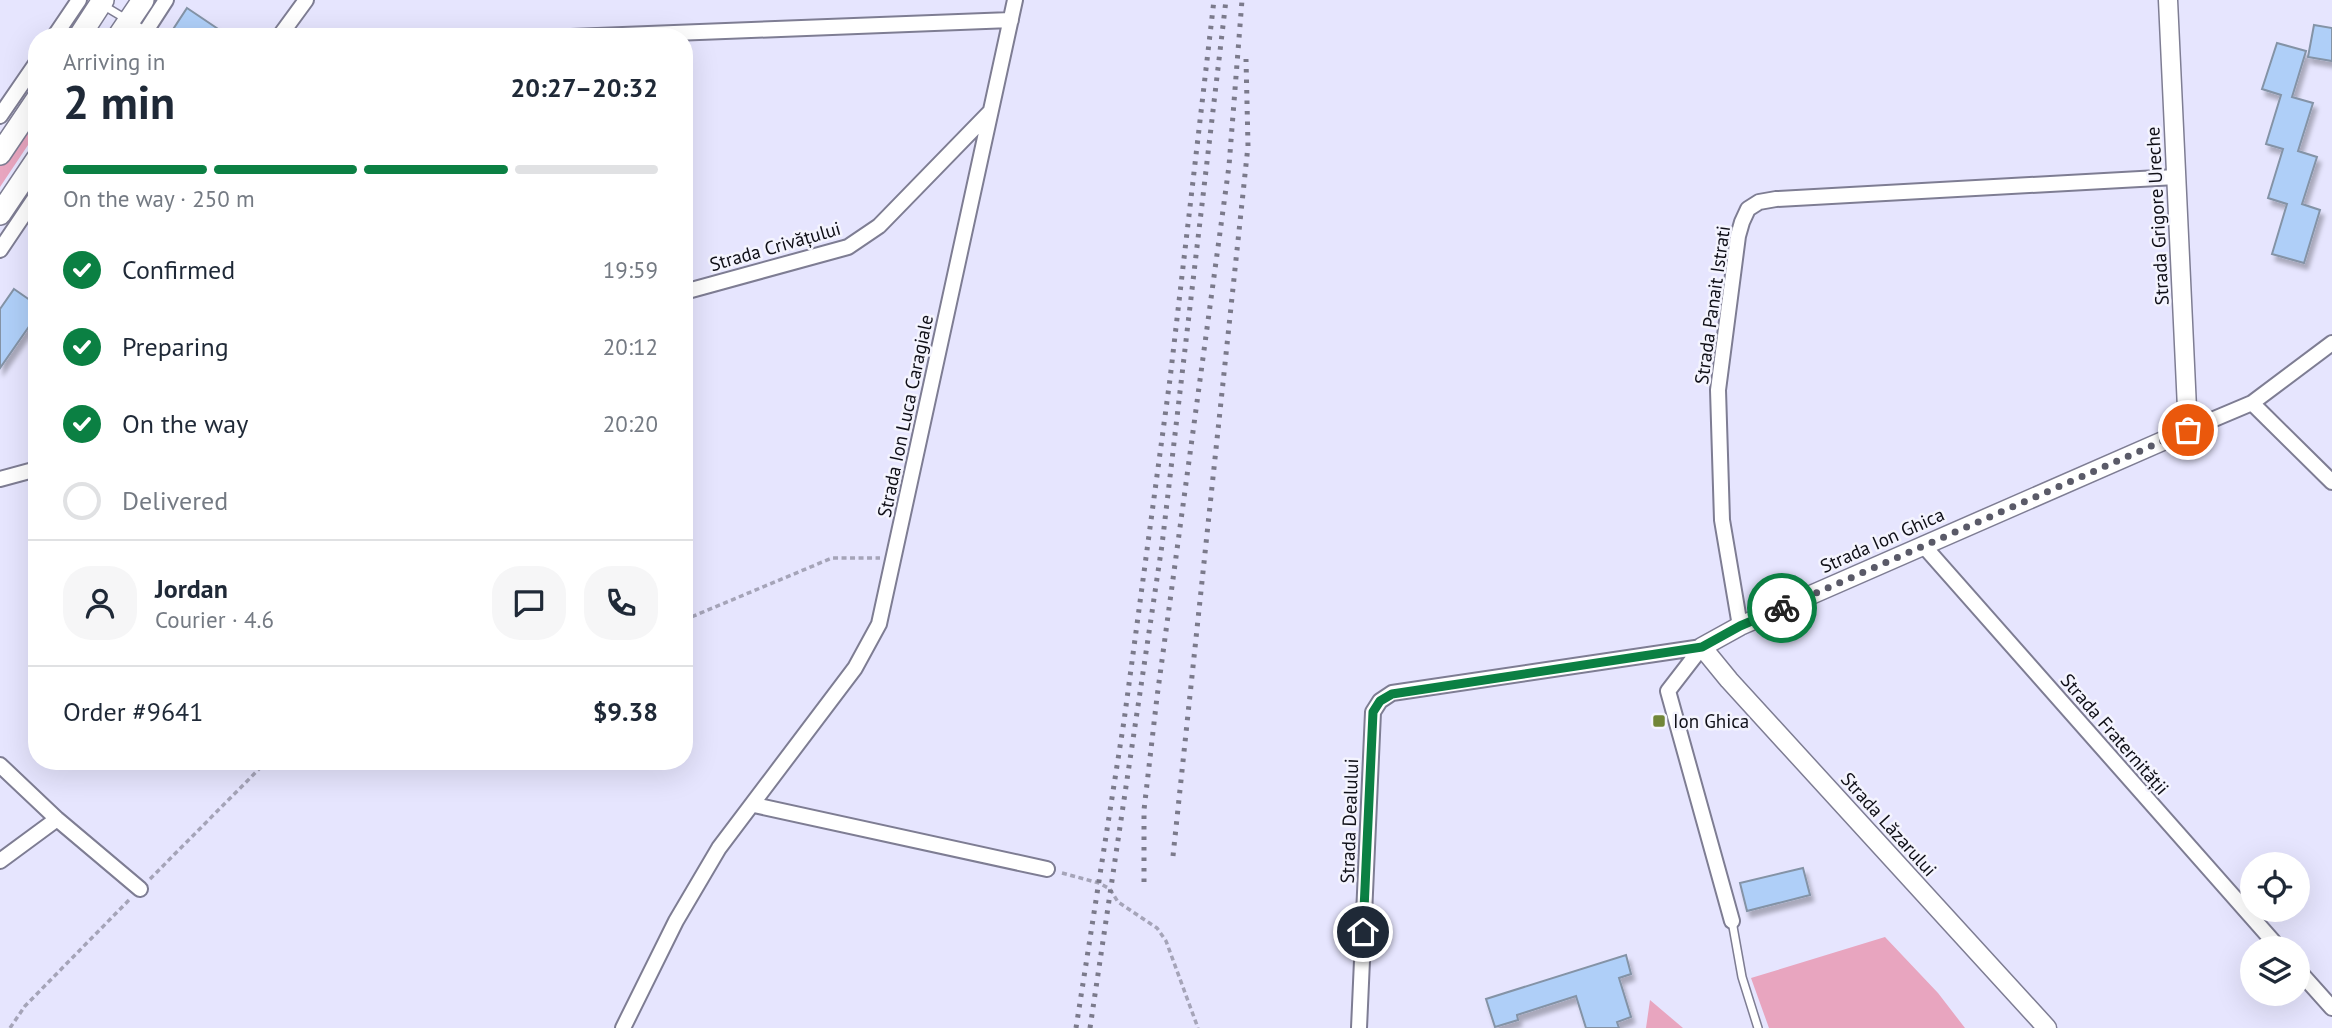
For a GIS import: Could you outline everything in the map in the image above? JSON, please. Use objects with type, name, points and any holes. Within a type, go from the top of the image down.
[{"type":"main road","points":[[135,28],[143,0]]},
{"type":"main road","points":[[84,28],[100,1]]},
{"type":"main road","points":[[0,154],[28,112]]},
{"type":"main road","points":[[0,214],[28,172]]},
{"type":"street","points":[[60,28],[79,0]]},
{"type":"street","points":[[137,28],[166,0]]},
{"type":"street","points":[[286,28],[306,0]]},
{"type":"street","name":"Strada Ion Luca Caragiale","points":[[623,1028],[676,921],[719,848],[855,668],[879,624],[1015,0]]},
{"type":"street","name":"Strada Grigore Ureche","points":[[2168,0],[2188,430]]},
{"type":"street","points":[[693,32],[1011,20]]},
{"type":"street","points":[[0,116],[28,75]]},
{"type":"street","name":"Strada Crivățului","points":[[693,290],[848,247],[879,226],[990,111]]},
{"type":"street","name":"Strada Panait Istrati","points":[[1740,626],[1722,520],[1718,390],[1738,236],[1748,209],[1759,202],[1776,198],[2176,177]]},
{"type":"street","points":[[0,250],[28,208]]},
{"type":"street","name":"Strada Ion Ghica","points":[[1380,701],[1392,694],[1702,647],[1740,626],[2252,403],[2332,343]]},
{"type":"street","points":[[2252,403],[2332,482]]},
{"type":"street","points":[[0,479],[28,471]]},
{"type":"street","name":"Strada Fraternității","points":[[1923,545],[2268,936]]},
{"type":"street","points":[[1702,647],[1668,691],[1732,921]]},
{"type":"street","name":"Strada Lăzarului","points":[[1702,647],[2041,1026]]},
{"type":"street","name":"Strada Dealului","points":[[1359,1028],[1373,712],[1380,701]]},
{"type":"street","points":[[0,765],[140,889]]},
{"type":"street","points":[[754,805],[1047,869]]},
{"type":"street","points":[[0,862],[57,818]]},
{"type":"street","points":[[2310,983],[2332,1008]]},
{"type":"lane","points":[[100,1],[131,28]]},
{"type":"lane","points":[[1732,921],[1742,977],[1758,1028]]},
{"type":"path","points":[[693,616],[832,558],[893,558]]},
{"type":"path","points":[[1047,869],[1100,883],[1110,889],[1118,902],[1157,928],[1166,941],[1198,1028]]},
{"type":"shaded area","points":[[28,121],[28,145],[0,187],[0,164]]},
{"type":"shaded area","points":[[1885,937],[1938,993],[1965,1028],[1769,1028],[1751,978]]},
{"type":"shaded area","points":[[1650,1000],[1683,1028],[1646,1028]]},
{"type":"building","points":[[187,8],[217,28],[174,28]]},
{"type":"building","points":[[2314,25],[2332,28],[2332,61],[2308,57]]},
{"type":"building","points":[[2277,43],[2306,51],[2292,97],[2313,103],[2298,151],[2317,157],[2302,204],[2320,210],[2304,263],[2272,254],[2287,204],[2268,198],[2283,149],[2266,144],[2281,95],[2262,89]]},
{"type":"building","points":[[14,289],[28,299],[28,328],[0,368],[0,309]]},
{"type":"building","points":[[1803,868],[1810,895],[1747,911],[1740,883]]},
{"type":"building","points":[[1626,955],[1631,974],[1619,978],[1631,1017],[1617,1022],[1619,1028],[1586,1028],[1576,996],[1517,1015],[1518,1020],[1495,1027],[1486,999]]},
{"type":"railway","points":[[1076,1028],[1124,721],[1170,379],[1214,0]]},
{"type":"railway","points":[[1090,1028],[1162,545],[1226,0]]},
{"type":"railway","points":[[1144,882],[1144,810],[1229,166],[1242,0]]},
{"type":"railway","points":[[1173,856],[1248,146],[1246,59]]},
{"type":"way so far","points":[[1782,608],[2188,430]]},
{"type":"place","name":"Ion Ghica","points":[[1659,721]]},
{"type":"route","points":[[1363,932],[1373,712],[1380,701],[1392,694],[1702,647],[1740,626],[1782,608]]}]
